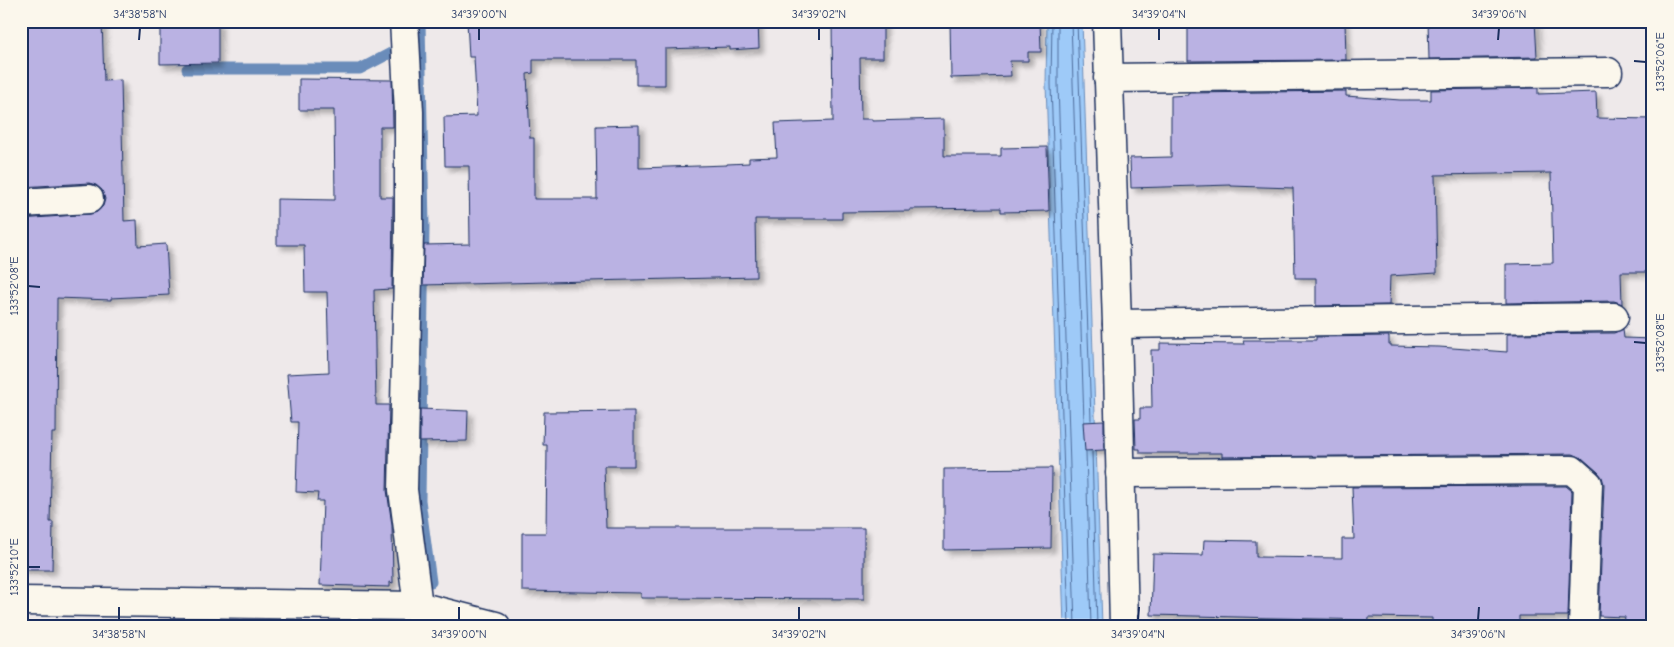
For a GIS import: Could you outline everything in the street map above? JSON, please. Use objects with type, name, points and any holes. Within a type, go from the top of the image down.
[{"type":"street","points":[[1107,21],[1118,324],[1124,626]]},
{"type":"street","points":[[404,37],[409,112],[409,231],[403,490],[421,616]]},
{"type":"street","points":[[1108,78],[1608,72]]},
{"type":"street","points":[[21,203],[89,200]]},
{"type":"street","points":[[1118,324],[1614,317]]},
{"type":"street","points":[[1120,473],[1572,470],[1588,484],[1583,626]]},
{"type":"street","points":[[21,601],[421,616],[496,626]]},
{"type":"water","points":[[1047,21],[1082,21],[1102,626],[1064,626],[1046,84]]},
{"type":"pier","points":[[1062,620],[1105,620],[1105,626],[1062,626]]},
{"type":"building","points":[[21,21],[102,21],[104,81],[121,80],[124,221],[137,220],[138,246],[166,244],[169,295],[111,298],[111,300],[57,298],[56,433],[52,433],[50,522],[53,522],[52,570],[21,570],[21,219],[90,214],[97,212],[103,206],[105,199],[102,190],[96,185],[89,183],[21,187]]},
{"type":"building","points":[[160,21],[218,21],[218,63],[160,64]]},
{"type":"building","points":[[467,21],[758,21],[759,48],[730,50],[730,47],[665,49],[665,85],[636,85],[636,60],[533,60],[533,73],[527,74],[530,138],[534,138],[534,199],[597,199],[596,126],[639,125],[639,168],[727,165],[749,163],[749,158],[777,157],[775,123],[833,121],[832,21],[883,21],[883,58],[860,58],[861,119],[872,119],[872,121],[944,119],[944,156],[1001,156],[1001,148],[1047,147],[1049,211],[1001,212],[1001,208],[910,209],[910,211],[842,212],[842,219],[755,219],[756,277],[423,285],[424,245],[470,244],[469,166],[445,166],[444,117],[477,116],[474,57],[469,57]]},
{"type":"building","points":[[950,21],[1040,21],[1041,52],[1028,52],[1028,61],[1010,61],[1011,76],[951,78]]},
{"type":"building","points":[[1188,21],[1345,21],[1346,60],[1188,61]]},
{"type":"building","points":[[1428,21],[1535,21],[1537,57],[1429,59]]},
{"type":"building","points":[[299,79],[392,80],[393,127],[380,127],[380,197],[393,197],[392,289],[374,290],[376,405],[389,405],[387,490],[392,525],[393,583],[390,582],[390,587],[320,585],[323,501],[317,501],[318,493],[296,492],[298,422],[291,422],[287,374],[329,372],[327,292],[305,292],[304,245],[277,245],[277,199],[335,200],[334,110],[299,110]]},
{"type":"building","points":[[1538,88],[1538,94],[1596,92],[1597,118],[1653,119],[1653,272],[1621,272],[1622,304],[1614,301],[1506,303],[1506,264],[1553,263],[1551,173],[1435,175],[1437,273],[1390,276],[1389,305],[1316,306],[1316,278],[1295,278],[1293,188],[1231,185],[1131,188],[1130,158],[1171,157],[1171,96],[1188,95],[1188,93],[1346,91],[1346,96],[1431,100],[1431,90]]},
{"type":"building","points":[[1623,329],[1624,338],[1653,339],[1653,625],[1624,624],[1625,617],[1599,616],[1604,484],[1598,472],[1582,458],[1573,454],[1222,457],[1222,453],[1140,453],[1140,449],[1136,449],[1135,419],[1140,419],[1140,408],[1152,408],[1151,350],[1160,350],[1160,343],[1244,344],[1243,340],[1316,340],[1316,337],[1389,336],[1389,344],[1391,346],[1507,352],[1507,334],[1614,333]]},
{"type":"building","points":[[420,409],[468,411],[467,441],[420,442]]},
{"type":"building","points":[[634,411],[634,466],[604,466],[606,528],[864,528],[864,599],[641,598],[641,593],[522,591],[522,533],[546,533],[547,445],[543,445],[544,412]]},
{"type":"building","points":[[1104,421],[1104,450],[1085,451],[1083,422]]},
{"type":"building","points":[[1052,468],[1051,548],[944,550],[944,469]]},
{"type":"building","points":[[1566,486],[1572,491],[1568,616],[1519,616],[1519,626],[1432,626],[1432,618],[1369,617],[1369,620],[1151,615],[1153,554],[1203,555],[1204,540],[1256,541],[1256,557],[1342,558],[1342,539],[1354,539],[1352,487]]},
{"type":"waterway","points":[[420,21],[424,227],[420,500],[431,582]]},
{"type":"waterway","points":[[187,69],[360,69],[404,46]]}]
